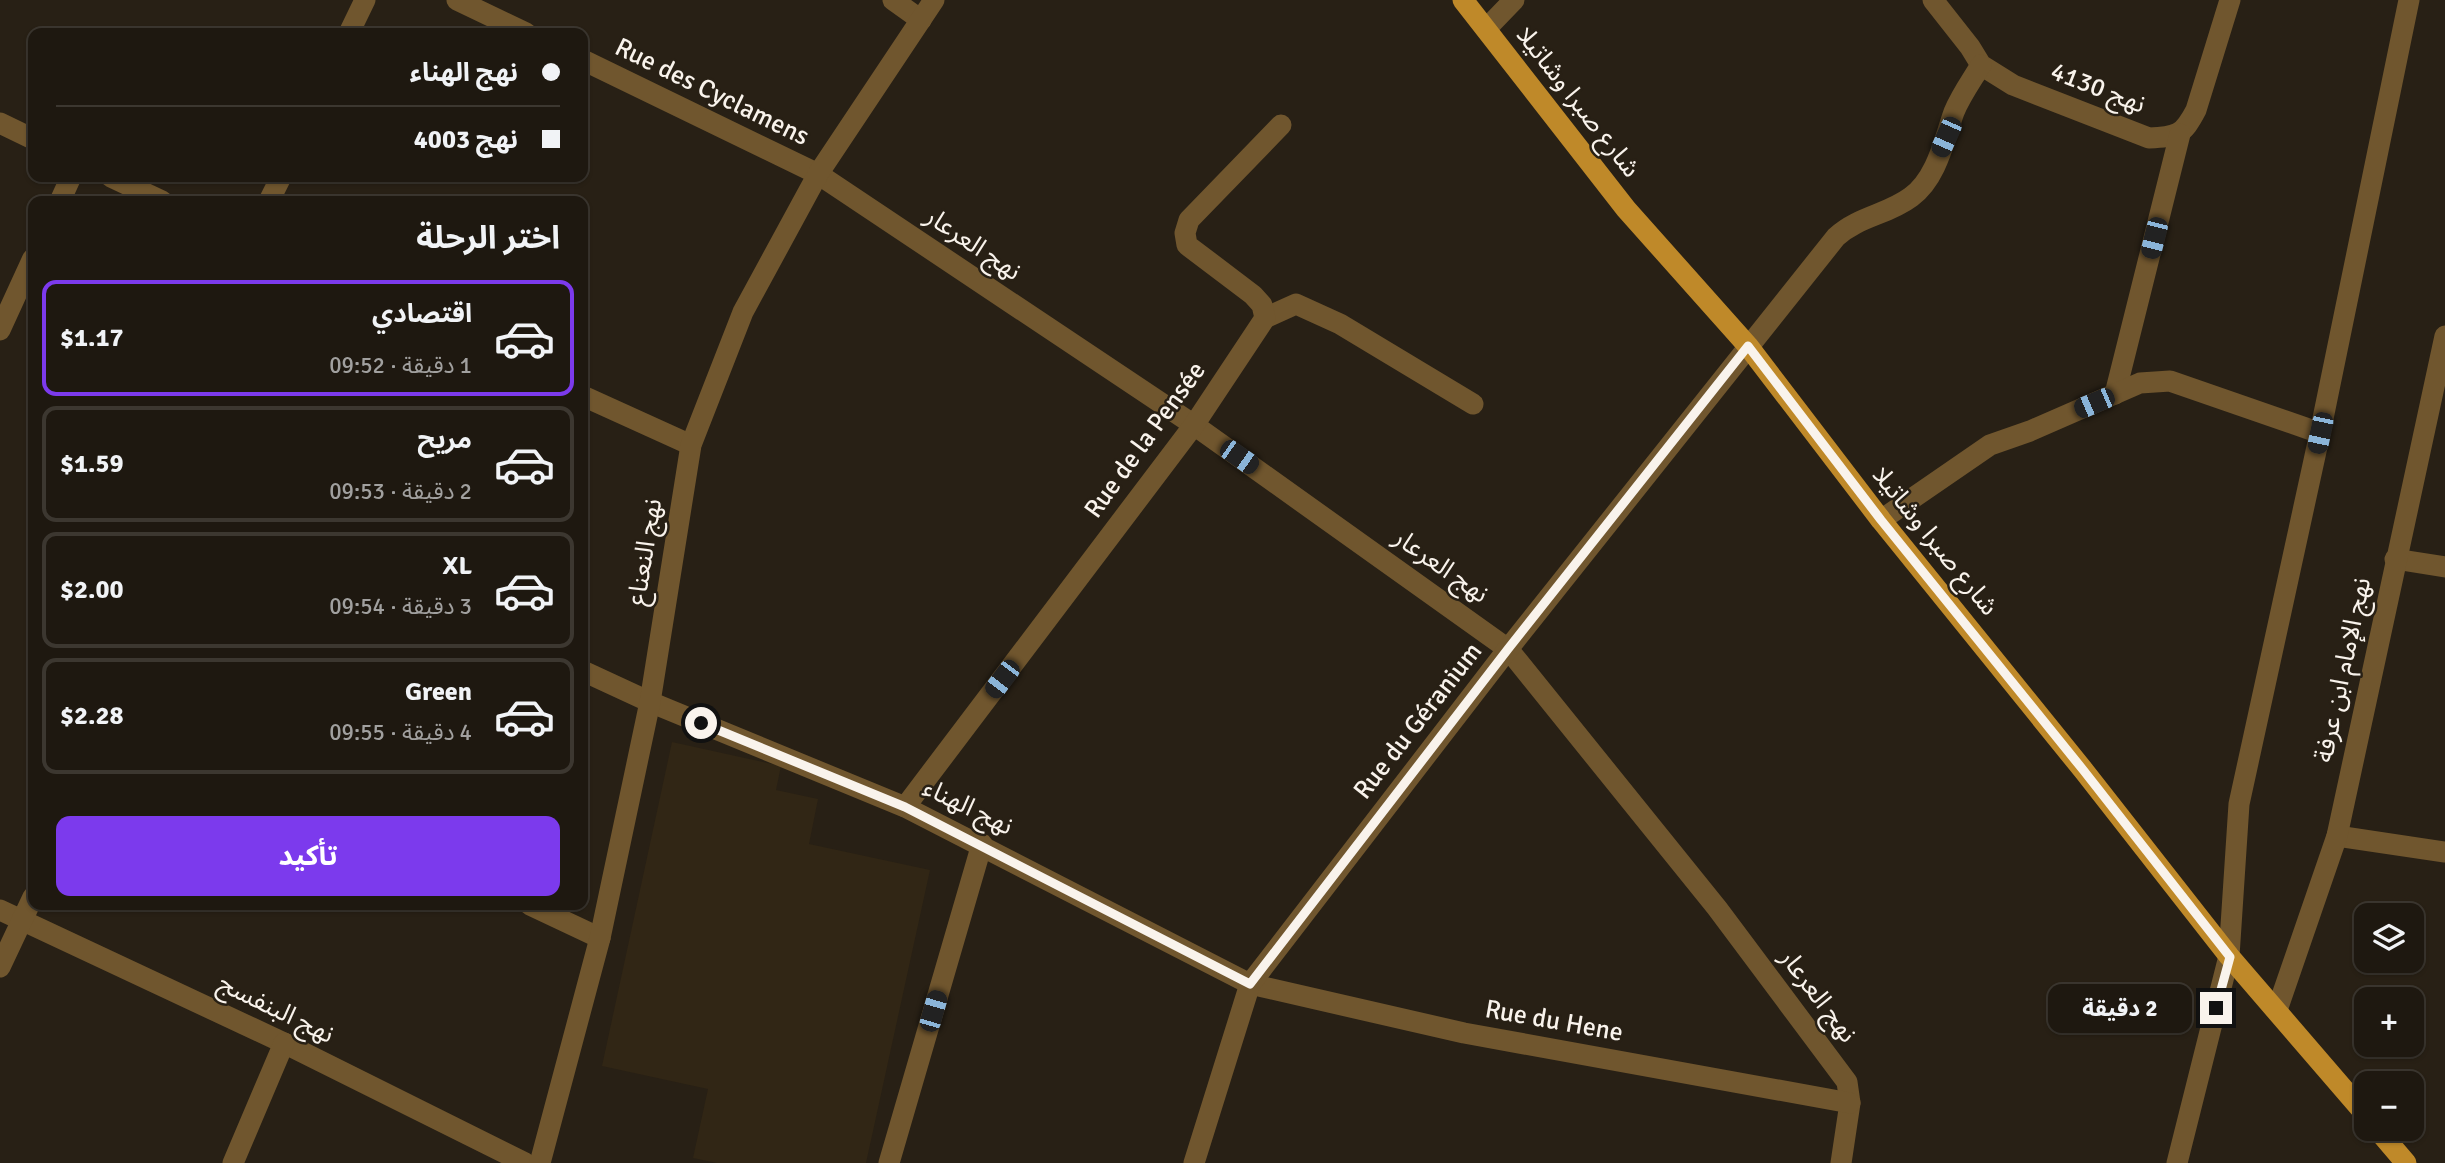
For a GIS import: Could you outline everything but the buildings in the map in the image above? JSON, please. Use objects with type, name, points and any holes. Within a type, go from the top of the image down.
[{"type":"main road","name":"شارع صبرا وشاتيلا","points":[[1463,0],[1626,209],[1748,346],[1881,520],[2230,957],[2354,1101]]},
{"type":"main road","points":[[2387,1141],[2406,1163]]},
{"type":"street","points":[[351,28],[365,0]]},
{"type":"street","points":[[457,0],[516,28]]},
{"type":"street","points":[[893,0],[920,20]]},
{"type":"street","name":"نهج النعناع","points":[[540,1163],[600,938],[650,702],[691,445],[743,312],[818,174],[934,0]]},
{"type":"street","points":[[1486,29],[1514,0]]},
{"type":"street","name":"نهج 4130","points":[[1933,0],[1981,65],[2013,85],[2149,138],[2180,134]]},
{"type":"street","points":[[2115,394],[2180,134],[2196,110],[2230,0]]},
{"type":"street","points":[[2176,1163],[2230,957],[2239,804],[2320,433],[2409,0]]},
{"type":"street","name":"Rue des Cyclamens","points":[[588,62],[818,174]]},
{"type":"street","name":"Rue du Géranium","points":[[1194,1163],[1250,984],[1508,649],[1836,237],[1850,225],[1894,207],[1912,196],[1927,180],[1955,109],[1981,65]]},
{"type":"street","points":[[0,123],[28,137]]},
{"type":"street","points":[[1281,125],[1189,220],[1185,233],[1187,245],[1253,295],[1262,305],[1265,318],[1296,304],[1340,324],[1472,404]]},
{"type":"street","name":"نهج العرعار","points":[[818,174],[1194,425],[1508,649],[1717,908],[1847,1082],[1850,1103],[1841,1163]]},
{"type":"street","points":[[122,182],[151,196]]},
{"type":"street","points":[[0,330],[28,269]]},
{"type":"street","name":"Rue de la Pensée","points":[[905,807],[1194,425],[1265,318]]},
{"type":"street","name":"نهج الإمام ابن عرفة","points":[[2277,1010],[2337,836],[2445,336]]},
{"type":"street","points":[[1881,520],[1990,445],[2030,431],[2140,383],[2171,381],[2320,433]]},
{"type":"street","points":[[588,398],[691,445]]},
{"type":"street","points":[[2395,559],[2445,567]]},
{"type":"street","name":"نهج الهناء","points":[[588,673],[650,702],[905,807],[982,844],[1250,984]]},
{"type":"street","points":[[2337,836],[2445,852]]},
{"type":"street","points":[[889,1163],[982,844]]},
{"type":"street","points":[[0,967],[28,907]]},
{"type":"street","name":"نهج البنفسج","points":[[0,910],[284,1043],[525,1163]]},
{"type":"street","points":[[541,910],[600,938]]},
{"type":"street","name":"Rue du Hene","points":[[1250,984],[1464,1033],[1850,1103]]},
{"type":"street","points":[[233,1163],[284,1043]]},
{"type":"shaded area","points":[[672,742],[781,766],[776,790],[818,799],[809,844],[930,870],[866,1163],[717,1163],[693,1158],[708,1089],[602,1066]]},
{"type":"route","points":[[701,723],[905,807],[982,844],[1250,984],[1508,649],[1748,346],[1881,520],[2230,957],[2216,1008]]}]
